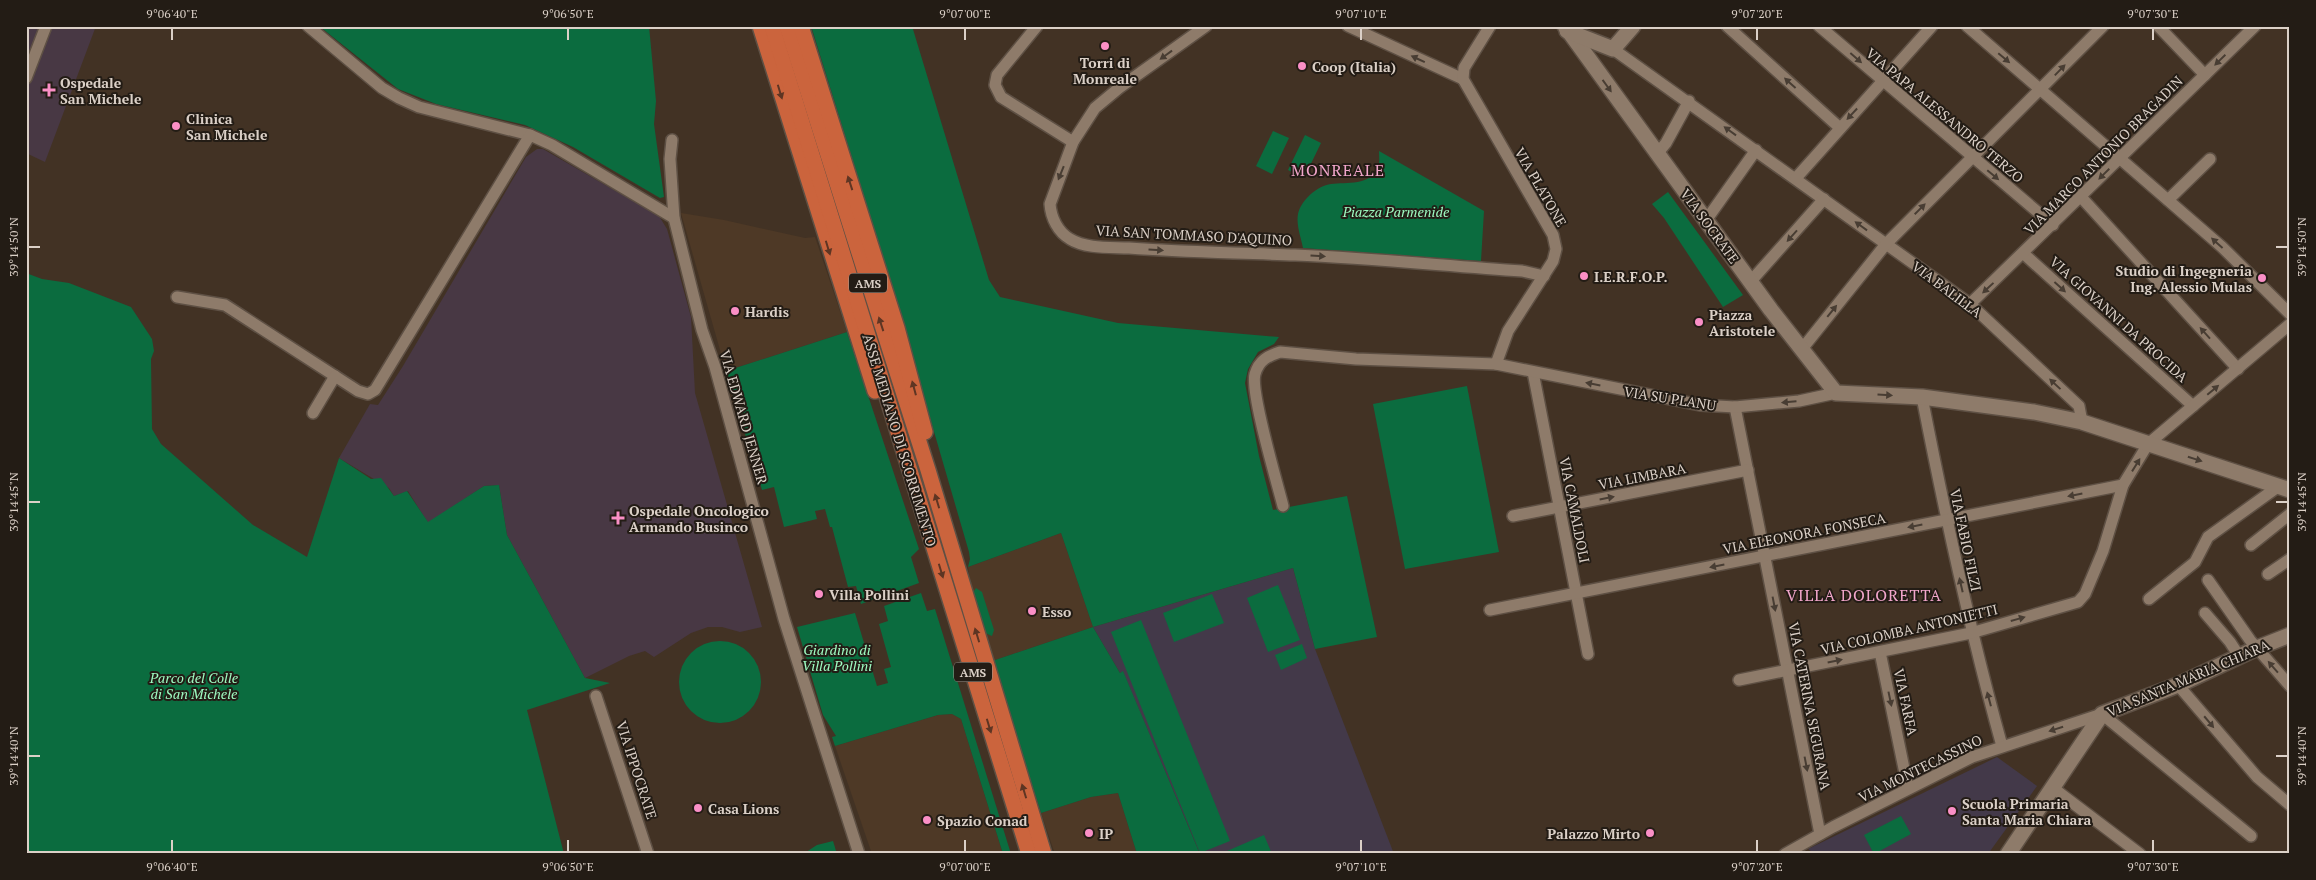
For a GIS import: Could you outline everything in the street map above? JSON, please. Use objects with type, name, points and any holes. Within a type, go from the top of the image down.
[{"type":"highway","points":[[760,26],[861,351],[903,474],[917,491]]},
{"type":"highway","name":"ASSE MEDIANO DI SCORRIMENTO","points":[[772,26],[802,98],[928,470],[1044,854]]},
{"type":"highway","name":"ASSE MEDIANO DI SCORRIMENTO","points":[[787,26],[802,98],[917,491],[1029,854]]},
{"type":"highway","points":[[801,26],[898,328],[929,448],[928,470]]},
{"type":"street","points":[[26,78],[46,26]]},
{"type":"street","points":[[308,26],[382,88],[399,98],[419,107],[530,135],[552,145],[674,218]]},
{"type":"street","points":[[1037,26],[997,75],[995,85],[1001,97],[1073,142]]},
{"type":"street","name":"VIA SAN TOMMASO D'AQUINO","points":[[1206,26],[1119,88],[1095,108],[1073,142],[1052,196],[1051,214],[1058,228],[1070,239],[1085,245],[1184,252],[1307,255],[1522,271],[1544,276]]},
{"type":"street","points":[[1348,26],[1462,79],[1464,68],[1490,26]]},
{"type":"street","points":[[1563,28],[1612,49],[1632,26]]},
{"type":"street","points":[[1727,26],[1840,128]]},
{"type":"street","name":"VIA PAPA ALESSANDRO TERZO","points":[[1819,26],[2053,225]]},
{"type":"street","points":[[1796,178],[1932,26]]},
{"type":"street","points":[[1967,26],[2222,247],[2290,314]]},
{"type":"street","points":[[1802,349],[1886,244],[2103,26]]},
{"type":"street","points":[[2158,26],[2205,75]]},
{"type":"street","name":"VIA MARCO ANTONIO BRAGADIN","points":[[1970,304],[2024,254],[2255,26]]},
{"type":"street","name":"VIA SOCRATE","points":[[1563,28],[1836,393]]},
{"type":"street","points":[[1586,57],[1596,42]]},
{"type":"street","name":"VIA BALILLA","points":[[1612,49],[1689,101],[1970,304],[2079,406],[2082,422]]},
{"type":"street","name":"VIA PLATONE","points":[[1462,79],[1553,235],[1556,249],[1554,262],[1508,331],[1496,364]]},
{"type":"street","points":[[1657,154],[1666,143],[1689,101]]},
{"type":"street","points":[[177,297],[225,305],[358,391],[368,394],[376,390],[530,135]]},
{"type":"street","name":"VIA EDWARD JENNER","points":[[672,140],[670,159],[674,218],[702,330],[715,367],[784,619],[859,854]]},
{"type":"street","points":[[1707,219],[1756,150]]},
{"type":"street","points":[[2168,200],[2210,159]]},
{"type":"street","points":[[2081,197],[2238,369]]},
{"type":"street","points":[[1751,281],[1824,199]]},
{"type":"street","name":"VIA GIOVANNI DA PROCIDA","points":[[2024,254],[2193,406]]},
{"type":"street","name":"VIA COLOMBA ANTONIETTI","points":[[1739,680],[1971,633],[2078,602],[2085,594],[2103,551],[2123,485],[2148,444],[2290,324]]},
{"type":"street","name":"VIA SU PLANU","points":[[1282,506],[1254,382],[1261,362],[1269,356],[1280,352],[1356,358],[1496,364],[1700,406],[1735,407],[1799,401],[1836,393],[1922,397],[2034,412],[2082,422]]},
{"type":"street","name":"VIA CAMALDOLI","points":[[1533,372],[1588,654]]},
{"type":"street","points":[[313,413],[335,376]]},
{"type":"street","name":"VIA FABIO FILZI","points":[[1922,397],[1946,520],[1971,633],[2002,746]]},
{"type":"street","name":"VIA CATERINA SEGURANA","points":[[1735,407],[1820,834]]},
{"type":"street","points":[[2082,422],[2285,486]]},
{"type":"street","name":"VIA LIMBARA","points":[[1513,516],[1748,470]]},
{"type":"street","name":"VIA ELEONORA FONSECA","points":[[1490,610],[2123,485]]},
{"type":"street","points":[[2149,599],[2194,562],[2208,537],[2285,486]]},
{"type":"street","points":[[2251,545],[2290,514]]},
{"type":"street","points":[[2268,574],[2290,559]]},
{"type":"street","points":[[2208,580],[2257,648],[2290,686]]},
{"type":"street","points":[[2205,613],[2230,642],[2239,656]]},
{"type":"street","name":"VIA SANTA MARIA CHIARA","points":[[2008,854],[2102,714],[2178,685],[2239,656],[2290,635]]},
{"type":"street","name":"VIA FARFA","points":[[1880,652],[1908,788]]},
{"type":"street","points":[[2178,685],[2257,777],[2290,805]]},
{"type":"street","name":"VIA IPPOCRATE","points":[[596,696],[648,854]]},
{"type":"street","points":[[2102,714],[2251,836]]},
{"type":"street","name":"VIA MONTECASSINO","points":[[1785,854],[1908,788],[1972,758],[2002,746],[2102,714]]},
{"type":"street","points":[[2053,788],[2140,854]]},
{"type":"shaded area","name":"Ospedale San Michele","points":[[26,26],[96,26],[45,162],[26,153]]},
{"type":"shaded area","points":[[537,149],[543,149],[659,216],[667,229],[691,317],[695,393],[762,627],[740,632],[722,627],[708,627],[691,633],[654,657],[645,651],[629,656],[585,678],[507,535],[499,485],[484,486],[428,523],[408,491],[394,496],[389,488],[339,458],[370,404],[378,405],[403,366],[526,157]]},
{"type":"shaded area","points":[[681,213],[724,220],[805,238],[815,237],[847,332],[726,371]]},
{"type":"shaded area","name":"Esso","points":[[1061,533],[1093,627],[992,661],[972,594],[968,567]]},
{"type":"shaded area","points":[[1293,568],[1315,649],[1394,854],[1200,854],[1123,672],[1120,673],[1093,627]]},
{"type":"shaded area","points":[[952,714],[961,719],[1003,854],[872,854],[835,746],[938,715]]},
{"type":"shaded area","name":"Scuola Primaria Santa Maria Chiara","points":[[1997,757],[2037,786],[1988,854],[1815,854],[1808,849]]},
{"type":"shaded area","name":"IP","points":[[1118,793],[1137,854],[1055,854],[1041,813],[1091,797]]},
{"type":"green space","points":[[319,26],[649,26],[656,101],[654,124],[664,197],[660,198],[573,147],[525,125],[436,104],[398,89]]},
{"type":"green space","points":[[811,26],[912,26],[989,280],[1000,297],[1118,323],[1279,337],[1274,344],[1258,352],[1248,369],[1245,383],[1259,456],[1273,510],[1347,496],[1377,637],[1315,649],[1293,568],[1093,627],[1061,533],[968,567],[969,552],[889,277]]},
{"type":"green space","points":[[1273,131],[1289,138],[1272,174],[1256,166]]},
{"type":"green space","points":[[1305,135],[1321,143],[1304,178],[1288,170]]},
{"type":"green space","name":"Piazza Parmenide","points":[[1379,151],[1484,211],[1481,261],[1303,248],[1298,227],[1298,214],[1302,204],[1315,191],[1326,185],[1358,182],[1370,177],[1378,167]]},
{"type":"green space","points":[[1668,192],[1743,295],[1723,307],[1664,218],[1652,204]]},
{"type":"green space","name":"Parco del Colle di San Michele","points":[[26,273],[42,279],[69,283],[131,307],[152,339],[154,351],[151,359],[152,429],[161,444],[253,525],[307,557],[339,458],[371,479],[381,478],[394,496],[407,491],[428,522],[484,486],[499,485],[507,535],[585,678],[610,683],[527,710],[564,854],[26,854]]},
{"type":"green space","points":[[847,332],[919,549],[911,557],[919,583],[861,604],[856,586],[848,587],[832,527],[830,527],[825,509],[815,511],[817,519],[784,527],[774,487],[762,490],[726,371]]},
{"type":"green space","points":[[1467,386],[1499,552],[1405,569],[1373,404]]},
{"type":"green space","points":[[1278,585],[1300,640],[1268,652],[1247,598]]},
{"type":"green space","points":[[976,588],[982,592],[994,630],[992,636],[983,632],[972,594]]},
{"type":"green space","name":"Giardino di Villa Pollini","points":[[921,593],[927,611],[935,609],[1011,854],[1003,854],[961,719],[952,714],[938,715],[835,746],[832,737],[836,736],[823,715],[797,627],[855,613],[877,686],[888,683],[884,669],[891,667],[879,624],[888,621],[884,606]]},
{"type":"green space","points":[[1212,594],[1224,623],[1174,642],[1163,613]]},
{"type":"green space","points":[[1141,620],[1230,841],[1200,853],[1111,632]]},
{"type":"green space","points":[[1093,627],[1120,673],[1123,671],[1200,854],[1137,854],[1118,793],[1091,797],[1041,813],[992,661]]},
{"type":"green space","points":[[720,641],[736,645],[749,653],[757,666],[761,682],[757,698],[749,711],[736,719],[720,723],[704,719],[691,711],[683,698],[679,682],[683,666],[691,653],[704,645]]},
{"type":"green space","points":[[1302,644],[1307,658],[1281,670],[1275,655]]},
{"type":"green space","points":[[1901,816],[1911,834],[1874,854],[1864,835]]},
{"type":"green space","points":[[1264,835],[1272,854],[1220,854]]},
{"type":"green space","points":[[833,841],[837,854],[803,854],[817,845]]},
{"type":"place","name":"Torri di Monreale","points":[[1105,46]]},
{"type":"place","name":"Coop (Italia)","points":[[1302,66]]},
{"type":"place","name":"Ospedale San Michele","points":[[49,90]]},
{"type":"place","name":"Clinica San Michele","points":[[176,126]]},
{"type":"place","name":"I.E.R.F.O.P.","points":[[1584,276]]},
{"type":"place","name":"Studio di Ingegneria Ing. Alessio Mulas","points":[[2262,278]]},
{"type":"place","name":"Hardis","points":[[735,311]]},
{"type":"place","name":"Piazza Aristotele","points":[[1699,322]]},
{"type":"place","name":"Ospedale Oncologico Armando Businco","points":[[618,518]]},
{"type":"place","name":"Villa Pollini","points":[[819,594]]},
{"type":"place","name":"Esso","points":[[1032,611]]},
{"type":"place","name":"Casa Lions","points":[[698,808]]},
{"type":"place","name":"Scuola Primaria Santa Maria Chiara","points":[[1952,811]]},
{"type":"place","name":"Spazio Conad","points":[[927,820]]},
{"type":"place","name":"IP","points":[[1089,833]]},
{"type":"place","name":"Palazzo Mirto","points":[[1650,833]]},
{"type":"district","name":"MONREALE","points":[[1338,170]]},
{"type":"district","name":"VILLA DOLORETTA","points":[[1864,595]]}]
